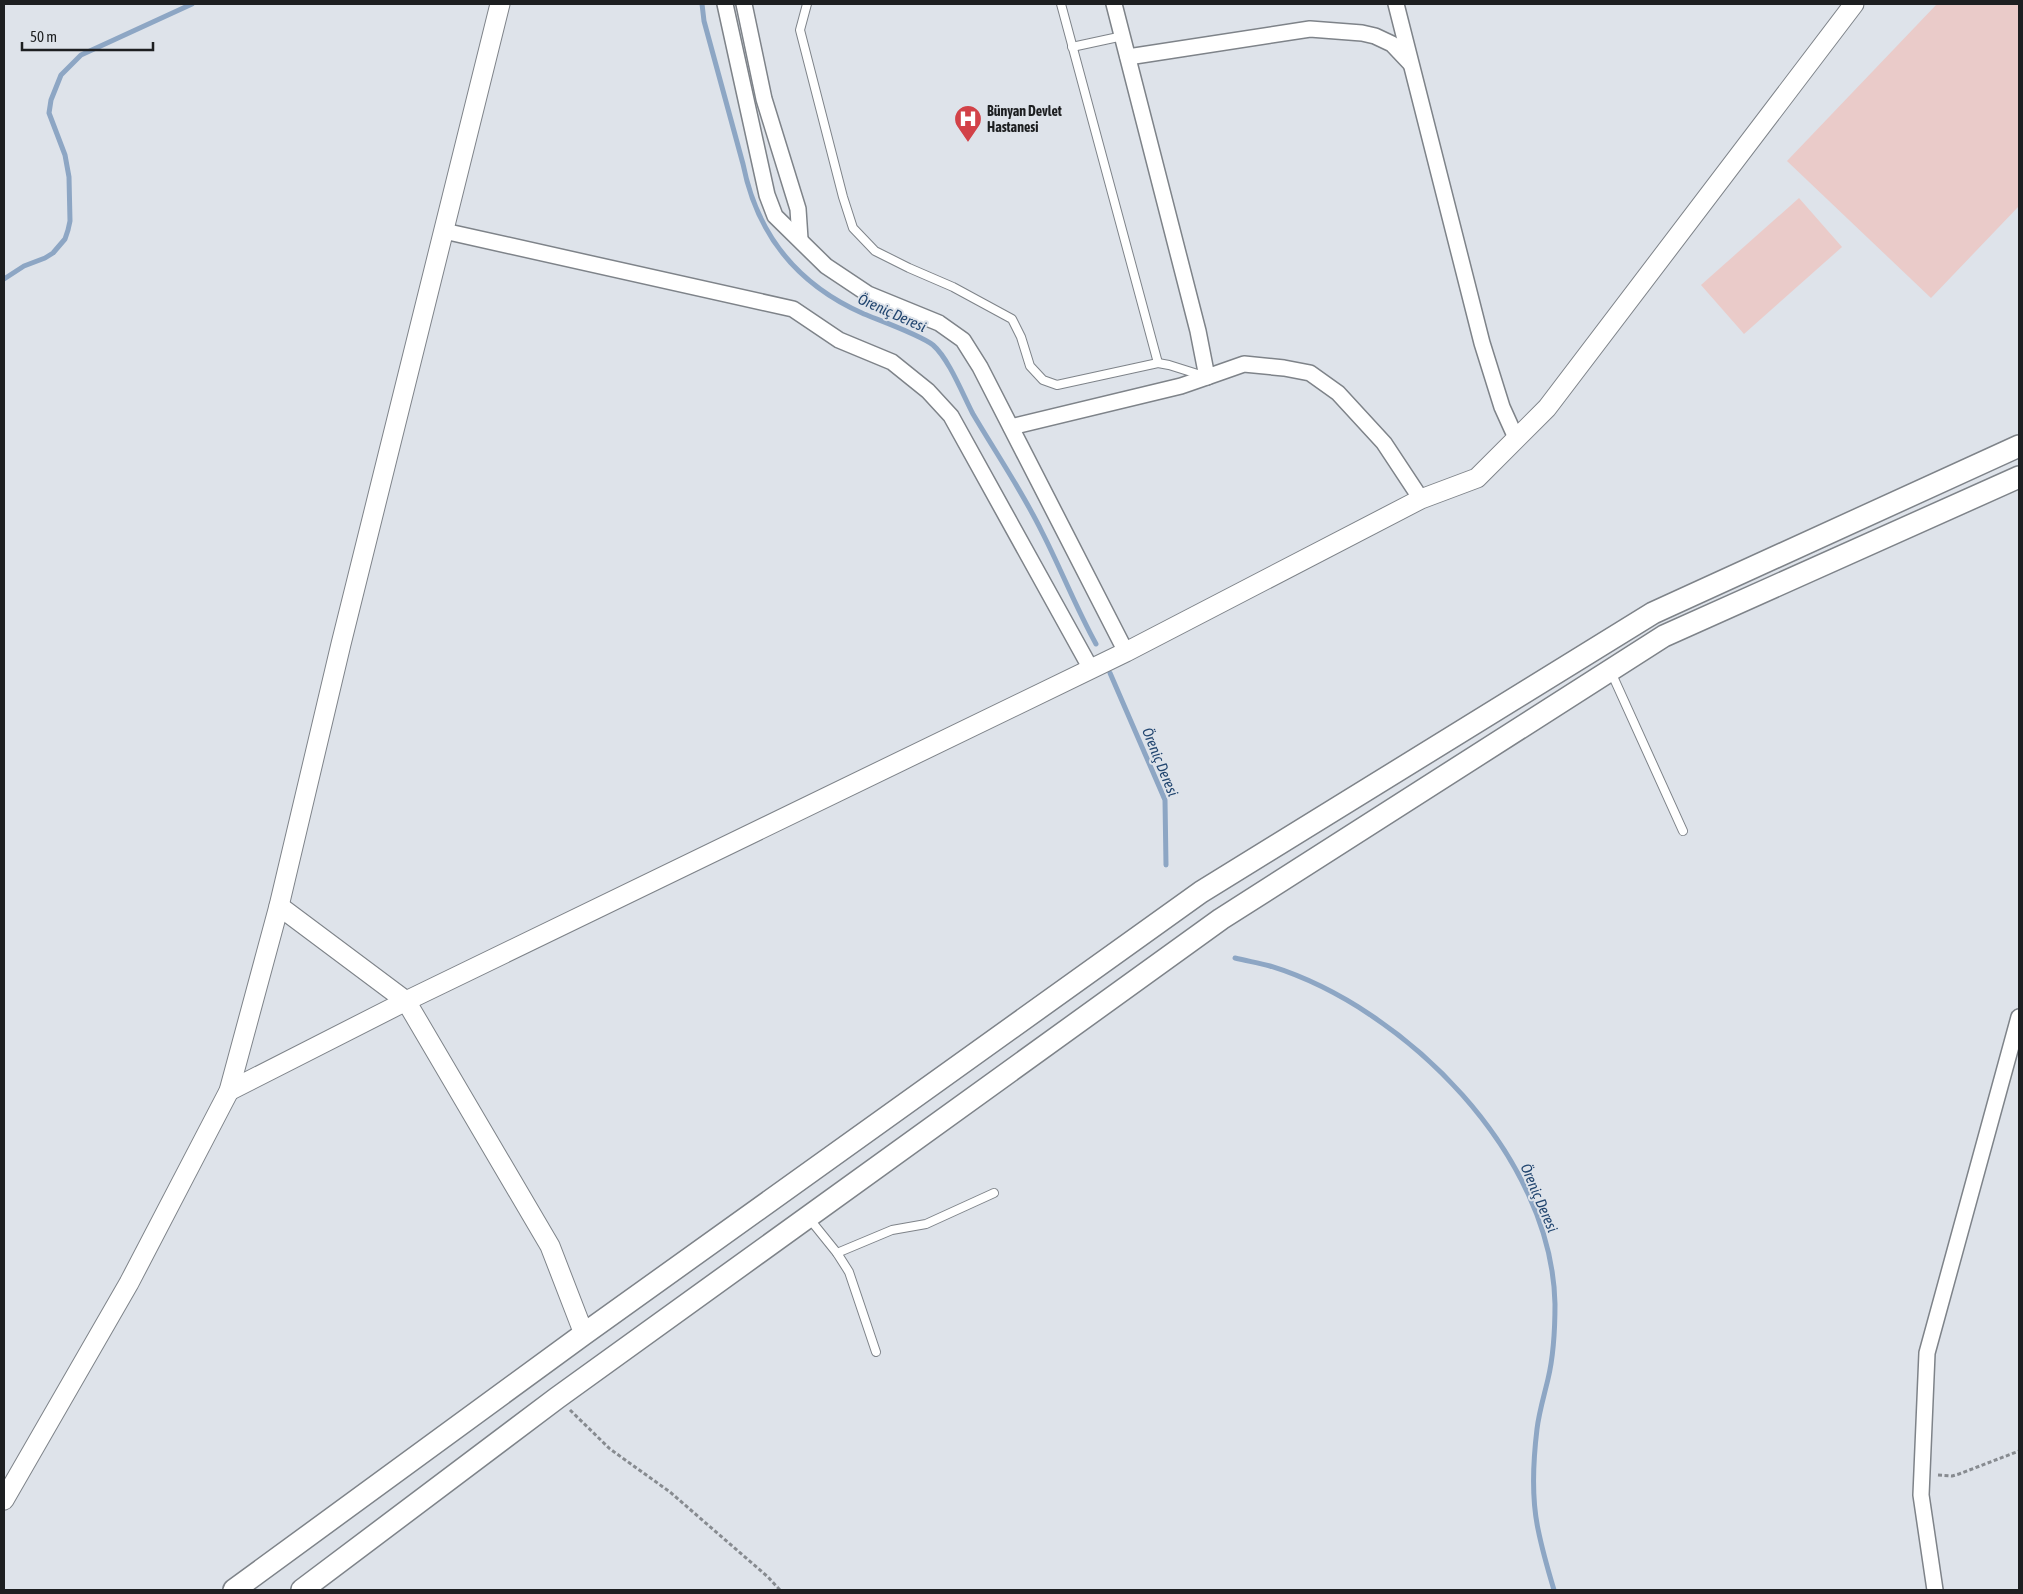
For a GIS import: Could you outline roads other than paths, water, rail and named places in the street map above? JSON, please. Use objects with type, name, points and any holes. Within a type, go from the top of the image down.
[{"type":"main road","points":[[234,1590],[584,1334],[1201,892],[1652,613],[2019,446]]},
{"type":"main road","points":[[302,1590],[557,1398],[1221,919],[1664,636],[2019,477]]},
{"type":"street","points":[[4,1500],[129,1283],[229,1091],[279,906],[341,644],[500,4]]},
{"type":"street","points":[[725,4],[767,196],[775,216],[826,266],[855,286],[939,324],[963,340],[980,367],[1126,652]]},
{"type":"street","points":[[744,4],[764,99],[798,209],[800,239]]},
{"type":"street","points":[[1114,4],[1198,331],[1206,377]]},
{"type":"street","points":[[1396,4],[1482,343],[1502,407],[1516,438]]},
{"type":"street","points":[[229,1091],[406,1001],[1126,652],[1421,499],[1477,478],[1547,408],[1854,4]]},
{"type":"street","points":[[1128,57],[1310,29],[1362,33],[1374,36],[1392,44],[1412,64]]},
{"type":"street","points":[[444,230],[793,309],[839,340],[892,362],[928,391],[950,416],[1091,669]]},
{"type":"street","points":[[1011,427],[1181,386],[1244,364],[1284,368],[1310,373],[1338,393],[1384,442],[1421,499]]},
{"type":"street","points":[[279,906],[406,1001],[550,1246],[584,1334]]},
{"type":"street","points":[[1935,1590],[1921,1495],[1927,1353],[2019,1017]]},
{"type":"lane","points":[[807,4],[800,30],[843,197],[853,228],[875,251],[953,287],[1012,319],[1021,337],[1030,366],[1043,380],[1057,385],[1158,363],[1206,377]]},
{"type":"lane","points":[[1061,4],[1158,363]]},
{"type":"lane","points":[[1072,47],[1122,36]]},
{"type":"lane","points":[[1610,670],[1683,831]]},
{"type":"lane","points":[[837,1253],[892,1230],[926,1224],[994,1193]]},
{"type":"lane","points":[[808,1217],[837,1253],[849,1272],[876,1352]]},
{"type":"waterway","points":[[4,279],[24,266],[53,253],[65,239],[68,230],[70,221],[69,177],[65,155],[49,113],[51,100],[61,75],[81,55],[192,4]]},
{"type":"waterway","name":"Öreniç Deresi","points":[[702,4],[704,21],[750,190],[770,235],[800,273],[819,288],[840,302],[864,314],[919,337],[939,351],[950,368],[973,414],[1034,517],[1096,644]]},
{"type":"waterway","name":"Öreniç Deresi","points":[[1110,673],[1165,800],[1166,865]]},
{"type":"waterway","name":"Öreniç Deresi","points":[[1235,958],[1270,966],[1321,986],[1371,1016],[1419,1052],[1462,1095],[1499,1143],[1528,1194],[1547,1248],[1555,1304],[1553,1351],[1540,1410],[1534,1454],[1533,1479],[1538,1529],[1554,1590]]},
{"type":"place","name":"Bünyan Devlet Hastanesi","points":[[968,143]]}]
